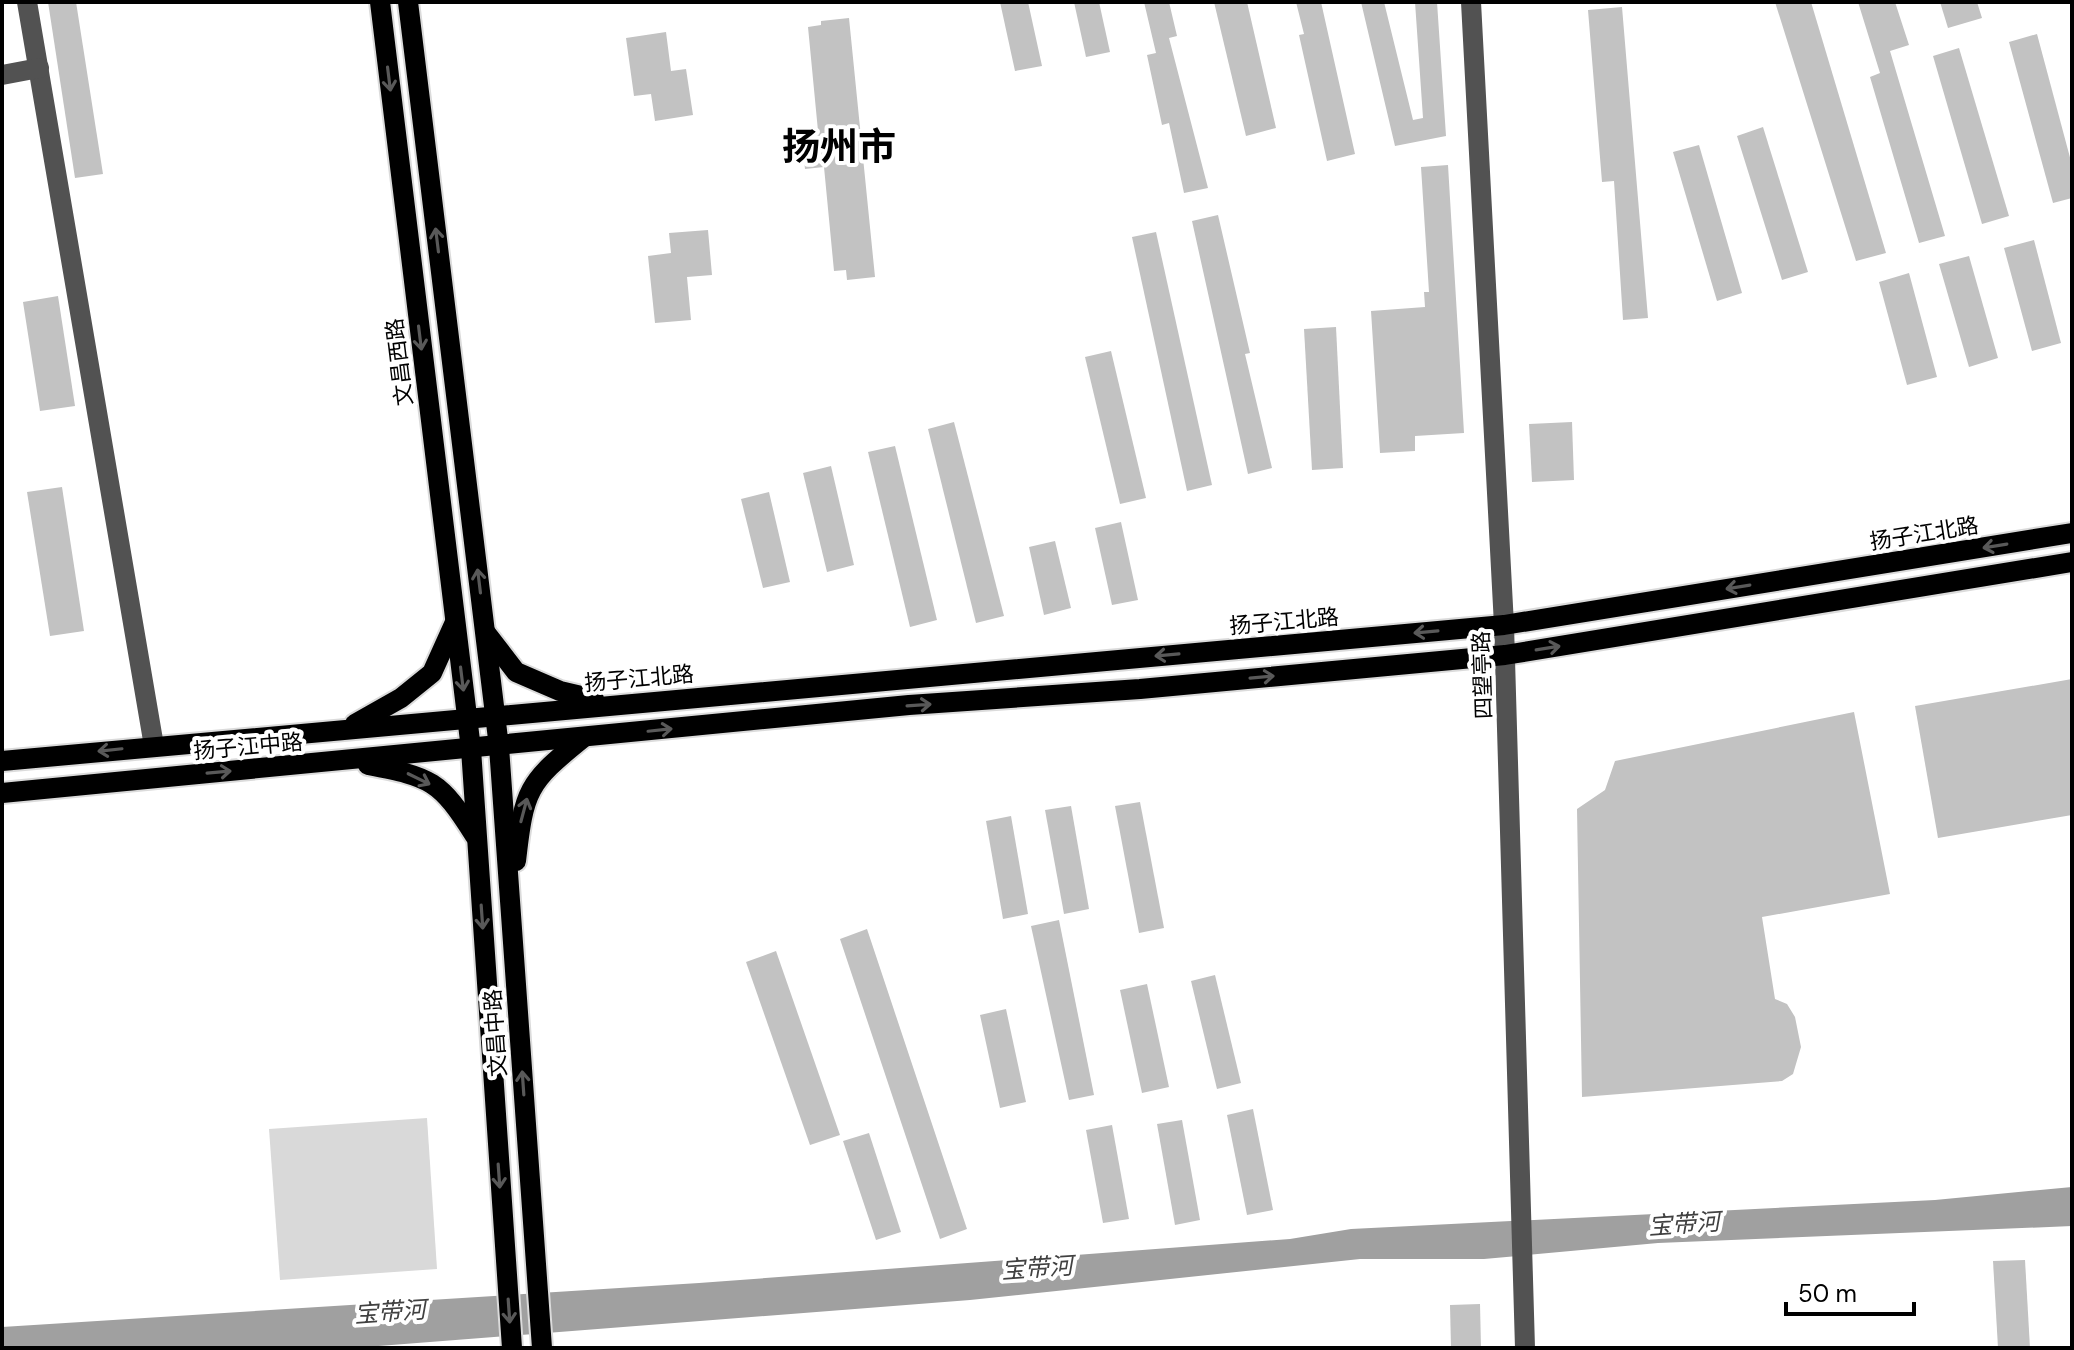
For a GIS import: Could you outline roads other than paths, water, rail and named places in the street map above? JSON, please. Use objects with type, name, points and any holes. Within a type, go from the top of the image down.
[{"type":"main road","name":"文昌西路","points":[[380,2],[471,749]]},
{"type":"main road","points":[[408,2],[495,714]]},
{"type":"main road","name":"扬子江北路","points":[[495,714],[1504,625],[2072,533]]},
{"type":"main road","points":[[499,747],[909,705],[1140,689],[1505,655],[2072,562]]},
{"type":"main road","points":[[348,728],[401,698],[432,673],[455,622]]},
{"type":"main road","points":[[485,633],[516,672],[560,691],[613,704]]},
{"type":"main road","name":"扬子江中路","points":[[2,761],[495,714]]},
{"type":"main road","name":"文昌中路","points":[[495,714],[541,1344]]},
{"type":"main road","points":[[510,915],[522,807],[541,772],[583,738]]},
{"type":"main road","name":"扬子江中路","points":[[2,793],[499,747]]},
{"type":"main road","name":"文昌中路","points":[[471,749],[512,1346]]},
{"type":"main road","points":[[344,761],[417,774],[451,797],[477,839]]},
{"type":"street","points":[[27,2],[154,746]]},
{"type":"street","name":"四望亭路","points":[[1471,2],[1504,625],[1525,1348]]},
{"type":"street","points":[[2,75],[39,68]]},
{"type":"water","name":"宝带河","points":[[2072,1187],[2072,1226],[1658,1243],[1484,1259],[1360,1259],[970,1300],[353,1348],[2,1348],[2,1327],[699,1283],[1290,1239],[1351,1229],[1935,1200]]},
{"type":"district","name":"扬州市","points":[[839,147]]}]
